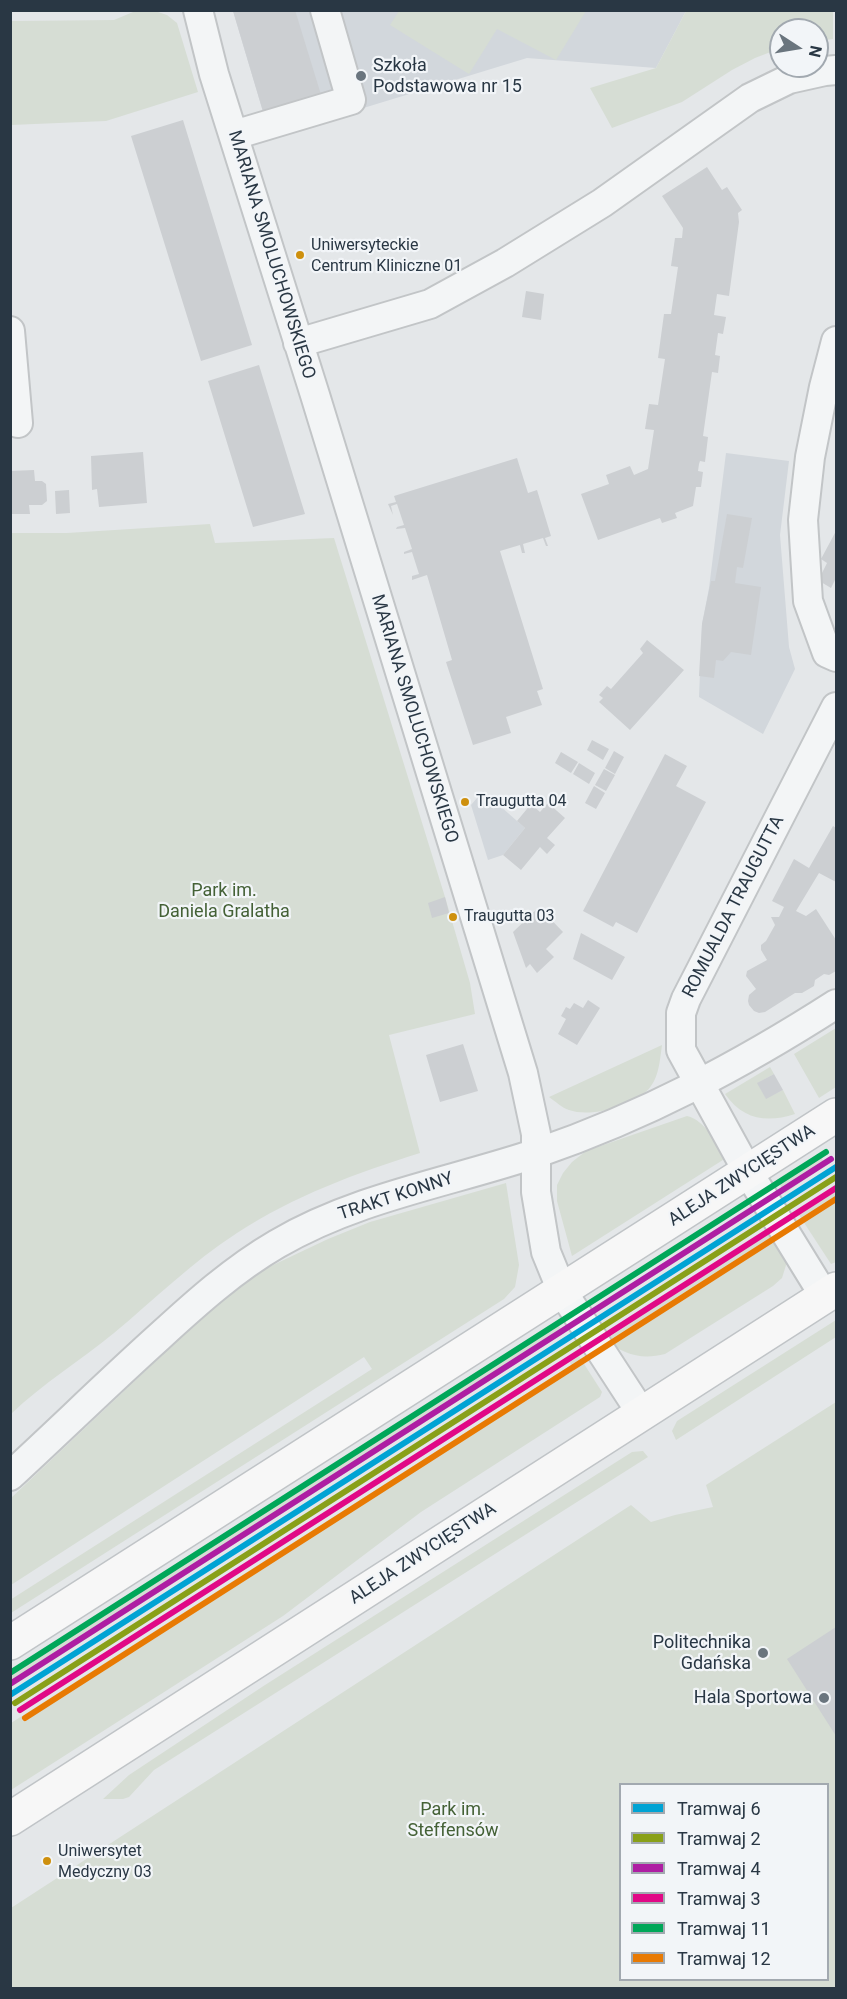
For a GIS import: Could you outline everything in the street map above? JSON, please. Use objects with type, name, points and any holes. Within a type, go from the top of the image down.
[{"type":"main road","name":"ALEJA ZWYCIĘSTWA","points":[[10,1643],[837,1115]]},
{"type":"main road","name":"ALEJA ZWYCIĘSTWA","points":[[10,1819],[831,1293]]},
{"type":"street","name":"MARIANA SMOLUCHOWSKIEGO","points":[[198,10],[214,74],[523,1073],[536,1134],[536,1192],[546,1252],[562,1291],[642,1414]]},
{"type":"street","points":[[234,135],[351,100],[325,10]]},
{"type":"street","points":[[298,343],[430,304],[505,263],[602,203],[750,98],[789,79],[837,70]]},
{"type":"street","points":[[10,331],[18,423]]},
{"type":"street","points":[[837,341],[815,435],[803,520],[808,601],[827,652],[837,657]]},
{"type":"street","name":"ROMUALDA TRAUGUTTA","points":[[831,1293],[748,1172],[681,1050],[681,1013],[686,999],[837,707]]},
{"type":"street","name":"TRAKT KONNY","points":[[10,1476],[212,1289],[277,1244],[345,1211],[536,1153],[607,1127],[700,1084],[775,1043],[837,1004]]},
{"type":"shaded area","name":"Szkoła Podstawowa nr 15","points":[[233,11],[686,11],[656,68],[527,58],[285,132],[267,125]]},
{"type":"shaded area","points":[[726,453],[789,461],[780,535],[789,647],[795,669],[763,734],[699,697],[702,624],[709,588]]},
{"type":"shaded area","points":[[483,791],[525,828],[503,855],[488,860],[471,805]]},
{"type":"green space","points":[[399,11],[586,11],[556,60],[497,29],[469,74],[390,25]]},
{"type":"green space","points":[[686,11],[833,11],[833,39],[829,40],[829,18],[769,18],[769,53],[732,70],[682,102],[612,128],[590,88],[656,68]]},
{"type":"green space","points":[[133,12],[158,12],[167,15],[177,23],[198,92],[106,121],[11,125],[11,21],[114,20]]},
{"type":"green space","name":"Park im. Daniela Gralatha","points":[[210,524],[215,543],[334,538],[445,897],[470,983],[475,1014],[389,1035],[420,1153],[372,1169],[303,1197],[237,1233],[189,1268],[114,1333],[11,1414],[11,533],[67,533]]},
{"type":"green space","points":[[836,1028],[836,1087],[819,1098],[794,1054]]},
{"type":"green space","points":[[662,1045],[654,1082],[644,1093],[625,1104],[601,1111],[578,1112],[564,1108],[549,1097]]},
{"type":"green space","points":[[770,1067],[774,1074],[758,1083],[766,1098],[783,1090],[795,1114],[775,1118],[756,1117],[740,1109],[725,1094]]},
{"type":"green space","points":[[687,1116],[705,1127],[726,1158],[572,1256],[557,1201],[557,1185],[572,1162],[586,1151]]},
{"type":"green space","points":[[819,1154],[826,1165],[785,1193],[777,1180]]},
{"type":"green space","points":[[506,1183],[519,1265],[515,1287],[504,1299],[11,1613],[10,1600],[372,1369],[364,1357],[11,1585],[11,1498],[215,1305],[252,1275],[328,1239],[370,1222]]},
{"type":"green space","points":[[836,1191],[836,1262],[831,1264],[799,1215]]},
{"type":"green space","points":[[755,1208],[755,1211],[602,1309],[608,1301]]},
{"type":"green space","points":[[771,1232],[787,1262],[782,1278],[773,1286],[665,1354],[633,1355],[619,1349],[606,1339]]},
{"type":"green space","points":[[836,1320],[836,1337],[676,1440],[672,1431],[677,1421]]},
{"type":"green space","points":[[556,1322],[564,1333],[11,1687],[11,1670]]},
{"type":"green space","points":[[579,1356],[602,1392],[600,1397],[421,1512],[283,1616],[11,1790],[11,1723],[571,1365],[570,1362]]},
{"type":"green space","name":"Park im. Steffensów","points":[[836,1402],[836,1988],[11,1988],[11,1908],[631,1505],[651,1522],[713,1507],[706,1485]]},
{"type":"green space","points":[[643,1451],[648,1457],[154,1770],[129,1797],[103,1799],[129,1775],[265,1685],[632,1452]]},
{"type":"building","points":[[295,10],[322,98],[264,115],[233,11]]},
{"type":"building","points":[[183,120],[252,345],[201,361],[131,136]]},
{"type":"building","points":[[707,167],[722,190],[727,187],[742,210],[738,213],[739,222],[729,296],[717,294],[714,315],[726,317],[723,334],[718,333],[715,355],[720,356],[718,373],[712,372],[703,436],[708,437],[705,462],[700,461],[698,471],[703,472],[701,487],[696,487],[693,506],[675,513],[677,518],[662,523],[660,518],[598,540],[581,494],[609,484],[606,475],[630,466],[634,475],[648,469],[654,430],[645,429],[649,404],[658,405],[665,359],[658,358],[664,314],[671,314],[678,267],[671,266],[675,238],[682,238],[683,228],[662,196]]},
{"type":"building","points":[[526,291],[544,294],[541,320],[522,317]]},
{"type":"building","points":[[259,365],[305,514],[253,527],[208,381]]},
{"type":"building","points":[[143,452],[147,503],[99,507],[97,489],[92,490],[91,456]]},
{"type":"building","points":[[517,458],[528,493],[537,490],[551,536],[545,538],[548,546],[543,538],[523,544],[525,553],[522,553],[520,545],[500,551],[543,689],[537,691],[542,705],[506,717],[511,733],[473,745],[446,662],[452,660],[427,575],[412,580],[412,576],[419,574],[412,552],[404,554],[404,552],[412,549],[405,528],[396,529],[404,525],[397,504],[391,506],[393,515],[388,504],[396,502],[394,496]]},
{"type":"building","points":[[34,470],[35,481],[42,481],[46,484],[47,501],[42,505],[29,505],[30,514],[10,514],[10,471]]},
{"type":"building","points":[[69,490],[70,513],[56,514],[55,491]]},
{"type":"building","points":[[727,514],[752,518],[743,568],[737,567],[735,583],[761,587],[751,655],[731,652],[723,661],[716,660],[714,678],[699,676],[702,624],[711,581],[715,581]]},
{"type":"building","points":[[836,531],[836,581],[831,588],[821,582],[821,575],[827,563],[821,559]]},
{"type":"building","points":[[647,640],[684,670],[630,730],[599,702],[603,698],[599,695],[607,686],[611,689],[643,653],[640,649]]},
{"type":"building","points":[[592,740],[609,749],[603,760],[587,750]]},
{"type":"building","points":[[614,751],[624,757],[615,774],[605,768]]},
{"type":"building","points":[[561,752],[578,762],[571,773],[555,763]]},
{"type":"building","points":[[665,754],[687,766],[676,786],[706,802],[637,933],[616,922],[613,927],[583,911]]},
{"type":"building","points":[[579,763],[595,773],[589,784],[573,774]]},
{"type":"building","points":[[604,769],[615,775],[606,791],[595,785]]},
{"type":"building","points":[[594,786],[605,793],[596,809],[585,803]]},
{"type":"building","points":[[548,803],[565,818],[547,838],[555,845],[547,854],[540,847],[521,870],[503,855],[525,828],[517,821],[531,804],[540,812]]},
{"type":"building","points":[[833,826],[836,828],[836,882],[819,873],[796,911],[806,916],[816,909],[836,940],[836,971],[829,975],[824,974],[815,980],[814,986],[802,993],[795,993],[765,1012],[754,1011],[748,1001],[749,995],[756,989],[746,976],[747,971],[767,960],[761,950],[761,945],[766,941],[775,925],[771,917],[779,917],[784,907],[772,901],[794,859],[809,868]]},
{"type":"building","points":[[445,897],[449,913],[432,918],[428,903]]},
{"type":"building","points":[[539,907],[563,932],[546,949],[554,957],[537,973],[530,964],[526,968],[513,932]]},
{"type":"building","points":[[581,933],[625,957],[612,980],[573,959]]},
{"type":"building","points":[[588,1000],[600,1008],[577,1045],[558,1034],[566,1019],[561,1016],[566,1007],[570,1009],[574,1003],[583,1008]]},
{"type":"building","points":[[463,1044],[478,1091],[440,1102],[426,1055]]},
{"type":"building","points":[[774,1074],[783,1090],[766,1099],[757,1083]]},
{"type":"building","name":"Hala Sportowa","points":[[836,1627],[836,1736],[787,1659]]},
{"type":"tram line","name":"11","points":[[10,1673],[826,1152]]},
{"type":"tram line","name":"4","points":[[10,1684],[831,1159]]},
{"type":"tram line","name":"6","points":[[10,1695],[836,1167]]},
{"type":"tram line","name":"2","points":[[15,1703],[836,1177]]},
{"type":"tram line","name":"3","points":[[20,1710],[836,1188]]},
{"type":"tram line","name":"12","points":[[25,1718],[836,1199]]},
{"type":"place","name":"Szkoła Podstawowa nr 15","points":[[361,76]]},
{"type":"place","name":"Uniwersyteckie Centrum Kliniczne 01","points":[[300,255]]},
{"type":"place","name":"Traugutta 04","points":[[465,802]]},
{"type":"place","name":"Traugutta 03","points":[[453,917]]},
{"type":"place","name":"Politechnika Gdańska","points":[[763,1653]]},
{"type":"place","name":"Hala Sportowa","points":[[824,1698]]},
{"type":"place","name":"Uniwersytet Medyczny 03","points":[[47,1861]]}]
